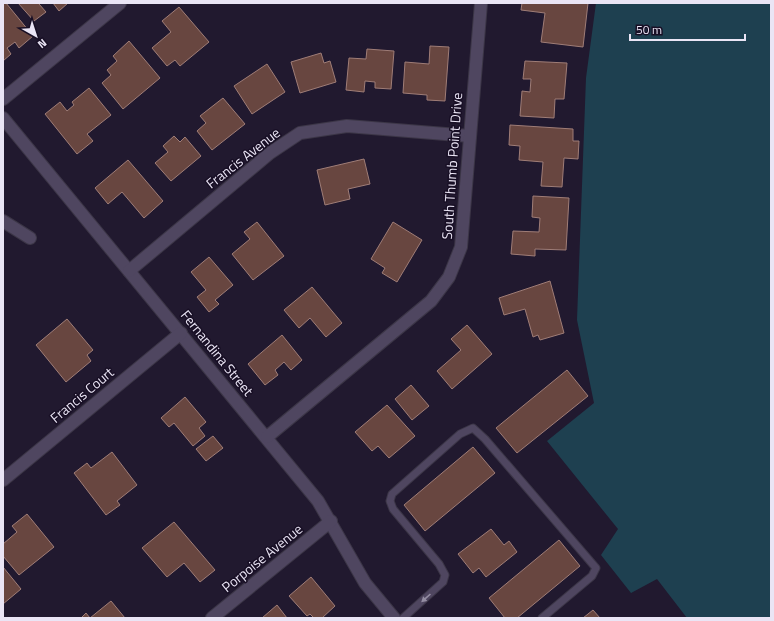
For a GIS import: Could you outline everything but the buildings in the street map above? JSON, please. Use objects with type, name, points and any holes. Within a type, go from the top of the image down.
[{"type":"street","points":[[3,99],[120,3]]},
{"type":"street","name":"South Thumb Point Drive","points":[[266,437],[431,301],[449,277],[461,247],[481,3]]},
{"type":"street","name":"Fernandina Street","points":[[3,118],[318,501],[331,521],[365,583],[394,618]]},
{"type":"street","name":"Francis Avenue","points":[[129,271],[270,153],[300,133],[348,126],[470,136]]},
{"type":"street","points":[[3,221],[30,238]]},
{"type":"street","name":"Francis Court","points":[[3,480],[181,333]]},
{"type":"street","name":"Porpoise Avenue","points":[[212,618],[331,521]]},
{"type":"lane","points":[[403,618],[443,582],[445,575],[439,564],[393,509],[390,501],[392,494],[460,434],[473,428],[485,439],[596,568],[592,576],[542,618]]},
{"type":"water","points":[[596,3],[771,3],[771,618],[687,618],[657,579],[631,593],[601,555],[618,529],[547,441],[594,403],[577,320],[586,78]]}]
